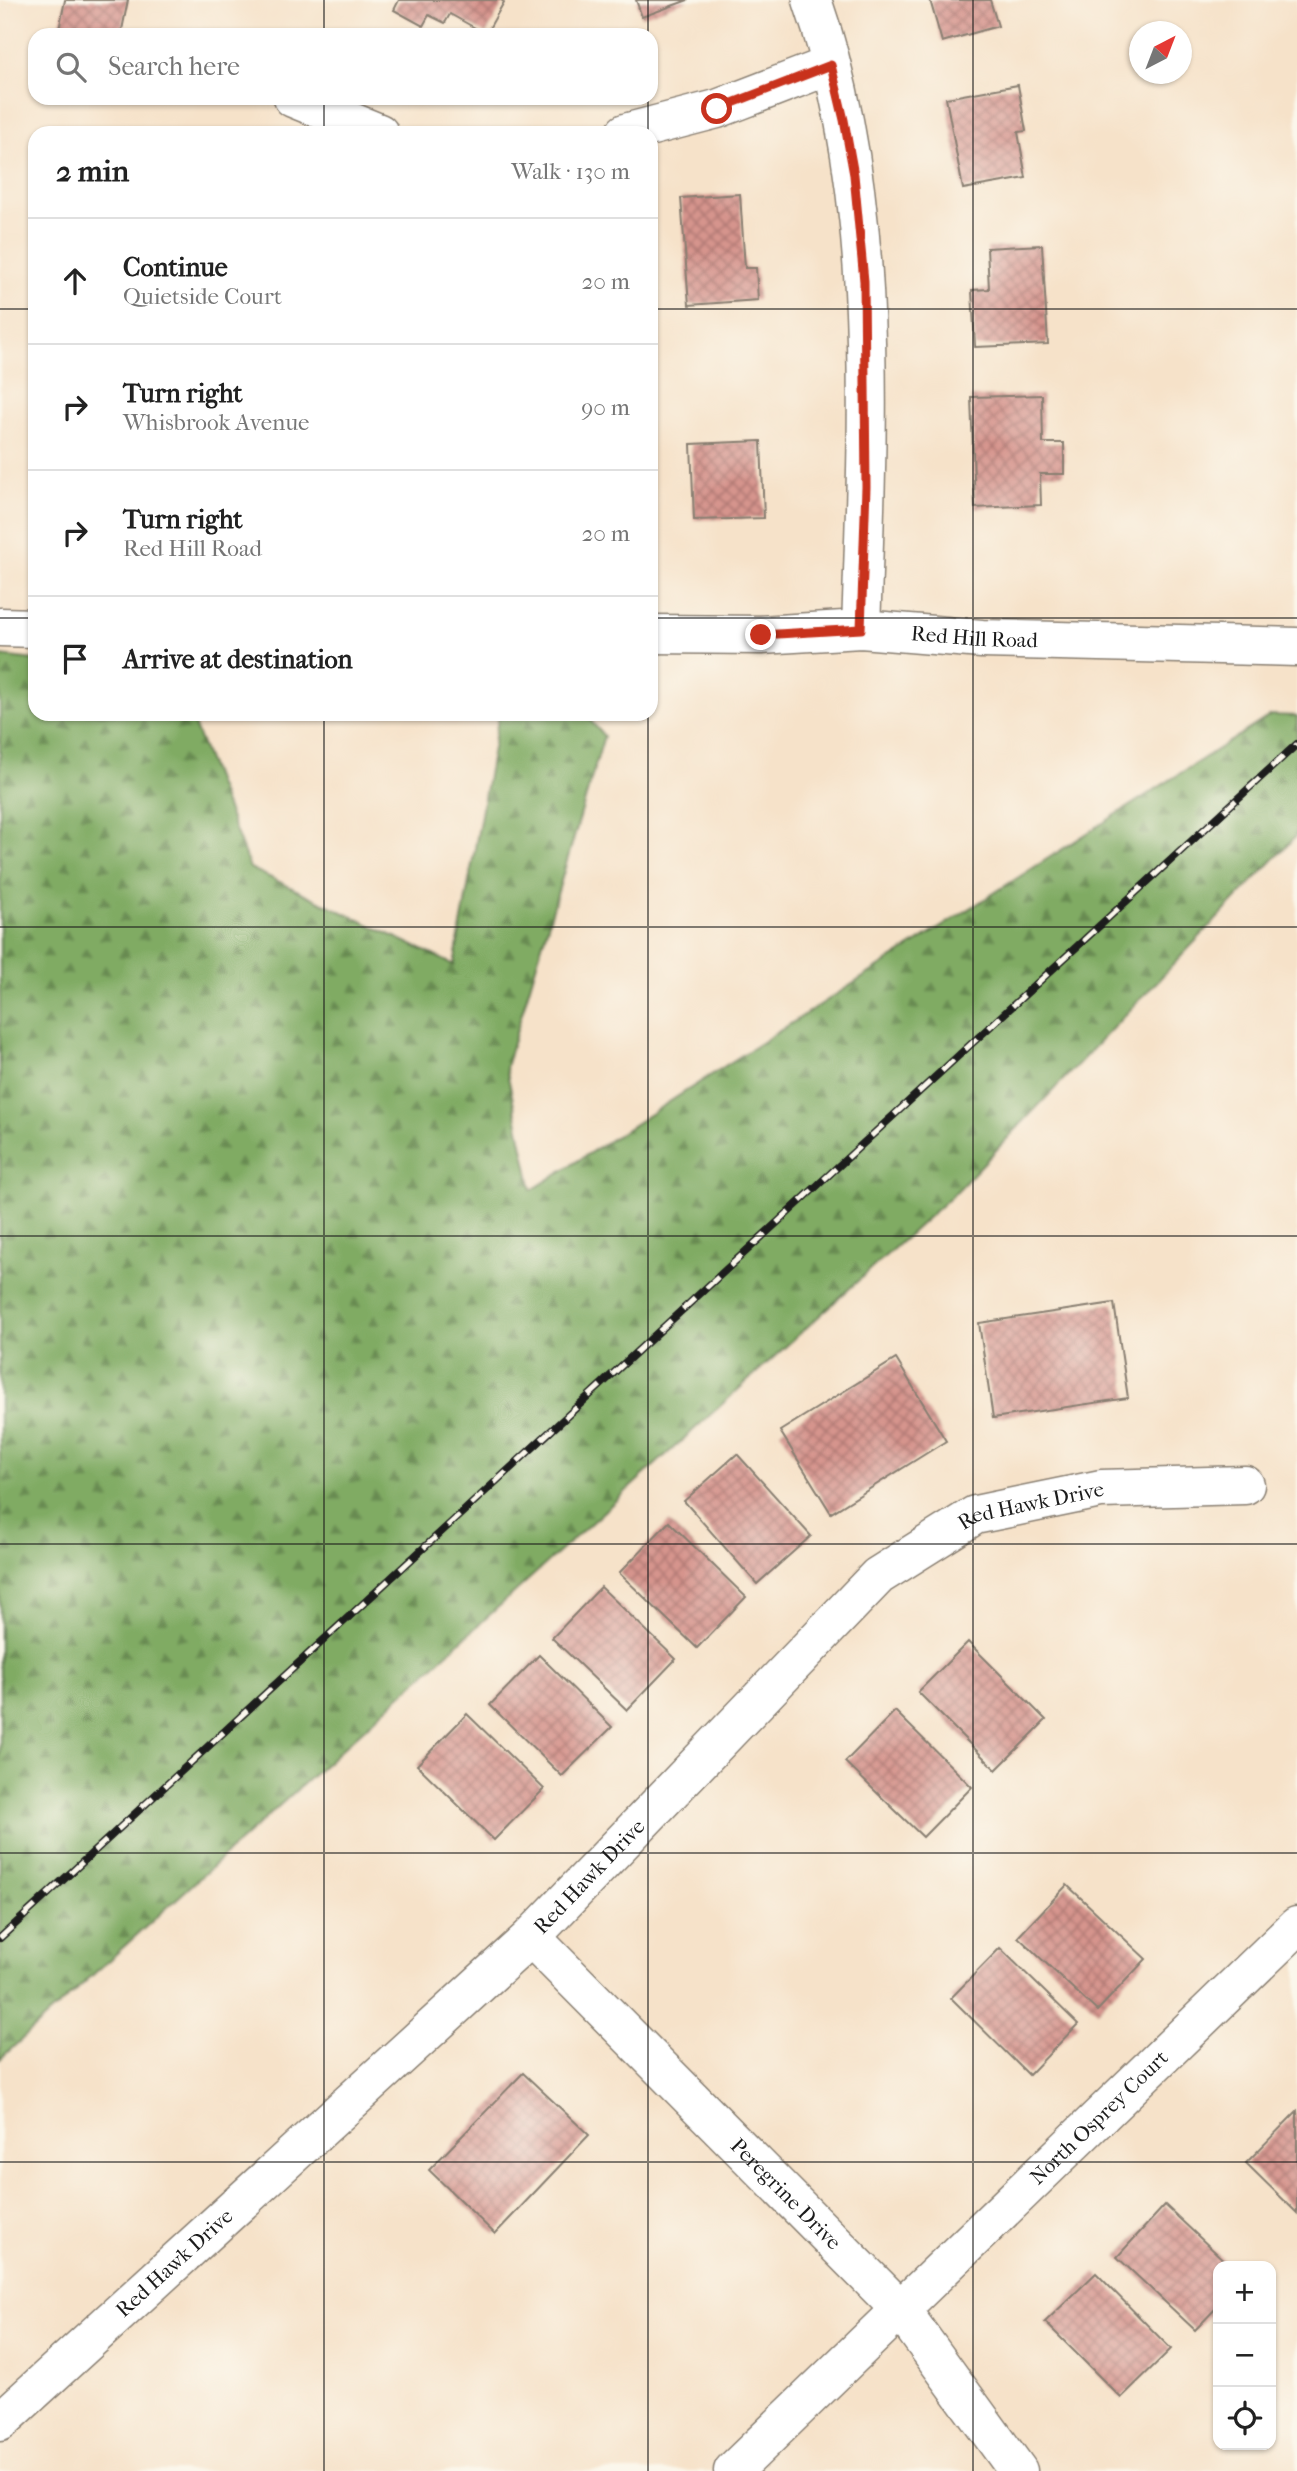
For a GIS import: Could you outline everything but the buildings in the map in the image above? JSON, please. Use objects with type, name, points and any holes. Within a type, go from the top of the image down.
[{"type":"street","points":[[812,0],[844,120],[854,175],[864,281],[866,487],[861,629]]},
{"type":"street","points":[[652,126],[717,109],[831,65]]},
{"type":"street","points":[[310,105],[362,126]]},
{"type":"street","points":[[0,627],[28,628]]},
{"type":"street","name":"Red Hill Road","points":[[658,634],[761,635],[861,629],[982,639],[1297,647]]},
{"type":"street","name":"Red Hawk Drive","points":[[0,2422],[531,1937],[878,1576],[975,1515],[1101,1489],[1245,1485]]},
{"type":"street","name":"North Osprey Court","points":[[733,2471],[1297,1926]]},
{"type":"street","name":"Peregrine Drive","points":[[531,1937],[901,2310],[1018,2471]]},
{"type":"green space","points":[[0,656],[28,659],[28,721],[193,721],[250,868],[454,965],[498,721],[591,721],[604,736],[506,1067],[532,1190],[1271,715],[1297,716],[1297,835],[957,1191],[0,2059]]},
{"type":"railway","points":[[0,1938],[1297,744]]},
{"type":"route","points":[[717,109],[831,65],[854,175],[864,281],[866,487],[861,629],[761,635]]}]
